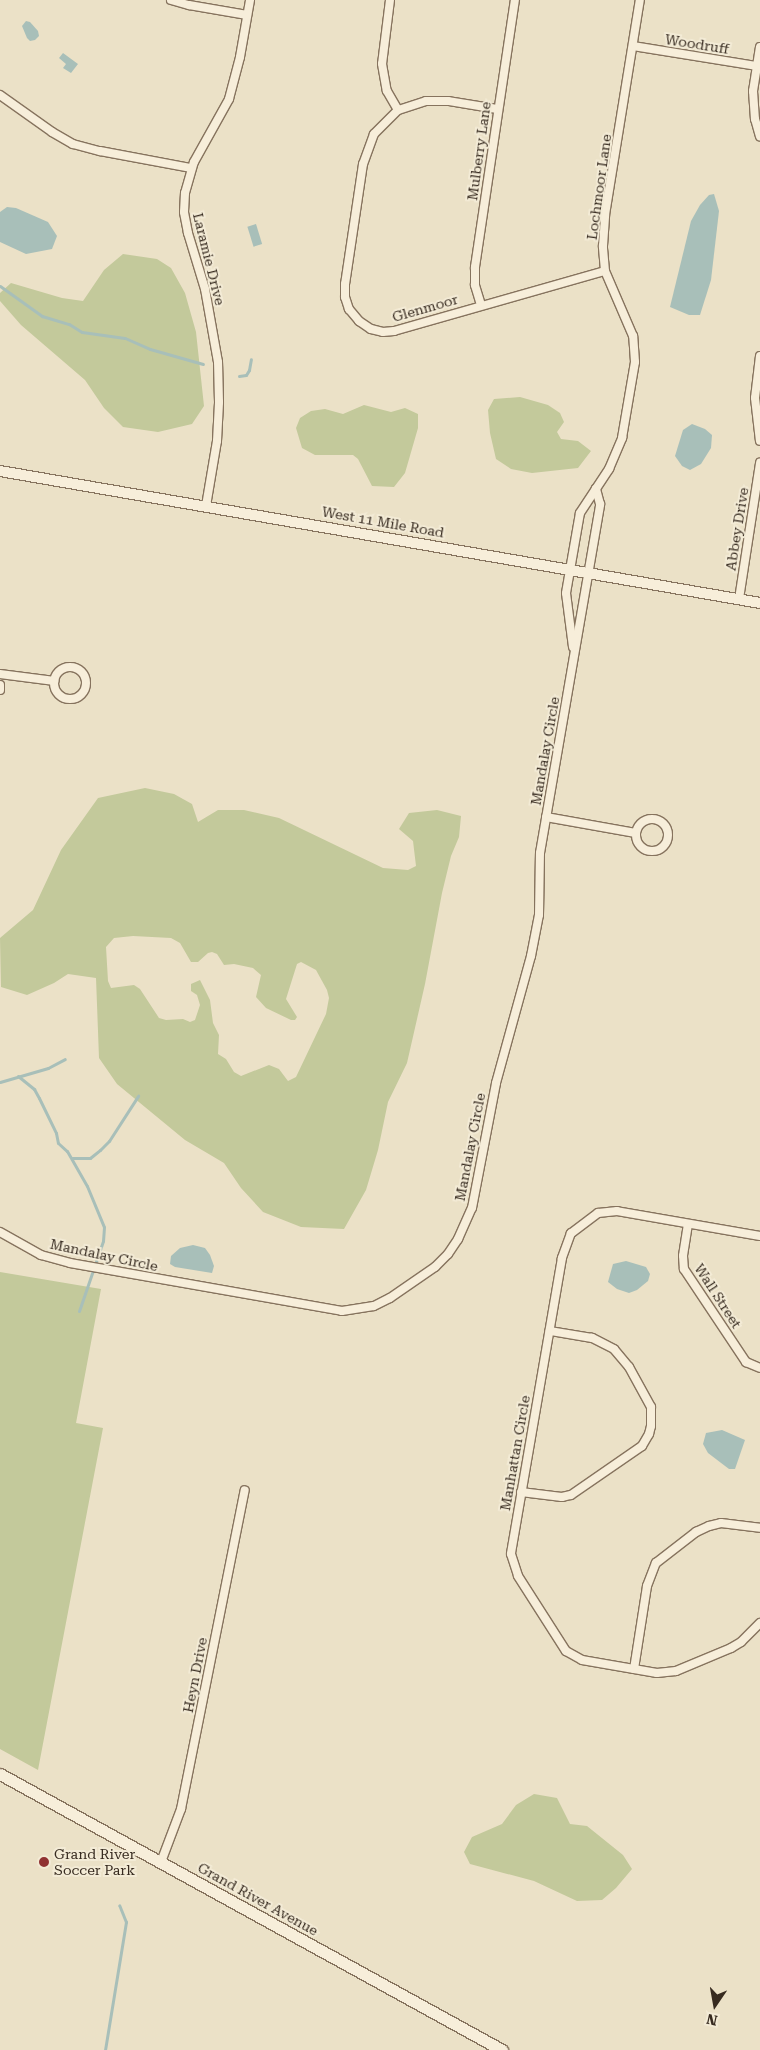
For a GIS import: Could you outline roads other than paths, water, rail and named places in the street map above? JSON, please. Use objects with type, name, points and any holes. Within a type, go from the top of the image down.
[{"type":"main road","name":"Grand River Avenue","points":[[0,1774],[502,2050]]},
{"type":"street","points":[[171,0],[247,15]]},
{"type":"street","name":"Laramie Drive","points":[[206,506],[216,441],[219,402],[218,372],[215,342],[205,289],[191,246],[185,219],[185,192],[191,168],[229,99],[240,57],[250,0]]},
{"type":"street","points":[[390,0],[382,64],[387,90],[398,110]]},
{"type":"street","name":"Mulberry Lane","points":[[480,305],[475,285],[474,267],[515,0]]},
{"type":"street","name":"Lochmoor Lane","points":[[575,653],[566,602],[581,509],[596,489],[622,438],[635,354],[630,324],[605,271],[603,230],[640,0]]},
{"type":"street","name":"Woodruff","points":[[633,46],[757,66]]},
{"type":"street","points":[[760,48],[753,91],[754,110],[760,136]]},
{"type":"street","points":[[0,95],[52,132],[73,144],[191,168]]},
{"type":"street","name":"Glenmoor","points":[[497,109],[436,100],[420,102],[398,110],[374,134],[365,156],[345,284],[345,297],[349,310],[365,326],[383,332],[605,271]]},
{"type":"street","points":[[760,356],[755,411],[760,441]]},
{"type":"street","name":"Abbey Drive","points":[[739,599],[760,463]]},
{"type":"street","name":"West 11 Mile Road","points":[[0,471],[760,603]]},
{"type":"street","name":"Mandalay Circle","points":[[0,1232],[41,1255],[70,1263],[333,1310],[356,1310],[374,1306],[390,1298],[435,1267],[458,1238],[472,1208],[496,1083],[531,956],[539,915],[540,853],[600,504],[596,489]]},
{"type":"street","points":[[73,667],[84,675],[86,684],[83,693],[69,699],[57,692],[54,681],[60,670],[73,667]]},
{"type":"street","points":[[0,674],[54,681]]},
{"type":"street","points":[[0,685],[0,690]]},
{"type":"street","points":[[546,817],[636,833]]},
{"type":"street","points":[[653,820],[662,823],[668,835],[662,848],[648,851],[640,846],[636,833],[644,822],[653,820]]},
{"type":"street","name":"Manhattan Circle","points":[[760,1236],[607,1211],[589,1218],[570,1233],[564,1247],[511,1547],[512,1563],[518,1576],[566,1651],[582,1660],[634,1669],[667,1672],[687,1667],[736,1645],[760,1623]]},
{"type":"street","name":"Wall Street","points":[[688,1224],[682,1256],[684,1269],[746,1362],[760,1368]]},
{"type":"street","points":[[521,1492],[562,1497],[571,1494],[642,1446],[651,1426],[652,1414],[648,1400],[629,1367],[614,1349],[592,1338],[550,1331]]},
{"type":"street","name":"Heyn Drive","points":[[161,1862],[181,1809],[244,1490]]},
{"type":"street","points":[[634,1669],[647,1586],[656,1563],[689,1537],[709,1526],[721,1523],[760,1528]]},
{"type":"water","points":[[26,21],[30,22],[38,31],[39,36],[35,40],[30,41],[27,38],[22,26]]},
{"type":"water","points":[[63,53],[78,64],[71,73],[63,68],[66,64],[59,58]]},
{"type":"water","points":[[714,194],[719,211],[711,280],[700,315],[689,315],[670,307],[691,221],[700,205],[709,195]]},
{"type":"water","points":[[7,207],[16,208],[48,222],[57,236],[52,249],[26,254],[0,242],[0,212]]},
{"type":"water","points":[[256,224],[262,244],[254,247],[247,227]]},
{"type":"water","points":[[692,424],[705,429],[712,435],[711,448],[701,464],[690,470],[682,466],[675,456],[683,430]]},
{"type":"water","points":[[193,1245],[205,1248],[210,1255],[214,1266],[212,1273],[175,1267],[170,1264],[171,1256],[180,1248]]},
{"type":"water","points":[[626,1261],[646,1267],[650,1274],[648,1281],[637,1290],[629,1293],[617,1289],[608,1282],[613,1264]]},
{"type":"water","points":[[722,1430],[745,1440],[735,1469],[729,1469],[708,1453],[703,1444],[706,1433]]},
{"type":"waterway","points":[[0,286],[42,316],[69,324],[82,332],[125,338],[150,349],[203,364]]},
{"type":"waterway","points":[[239,376],[246,375],[251,359]]},
{"type":"waterway","points":[[0,1082],[48,1068],[65,1059]]},
{"type":"waterway","points":[[18,1076],[34,1089],[56,1133],[58,1143],[67,1151],[87,1186],[104,1227],[103,1241],[79,1311]]},
{"type":"waterway","points":[[72,1158],[90,1158],[100,1150],[109,1141],[138,1096]]},
{"type":"waterway","points":[[105,2050],[126,1922],[119,1905]]},
{"type":"place","name":"Grand River Soccer Park","points":[[44,1862]]}]
